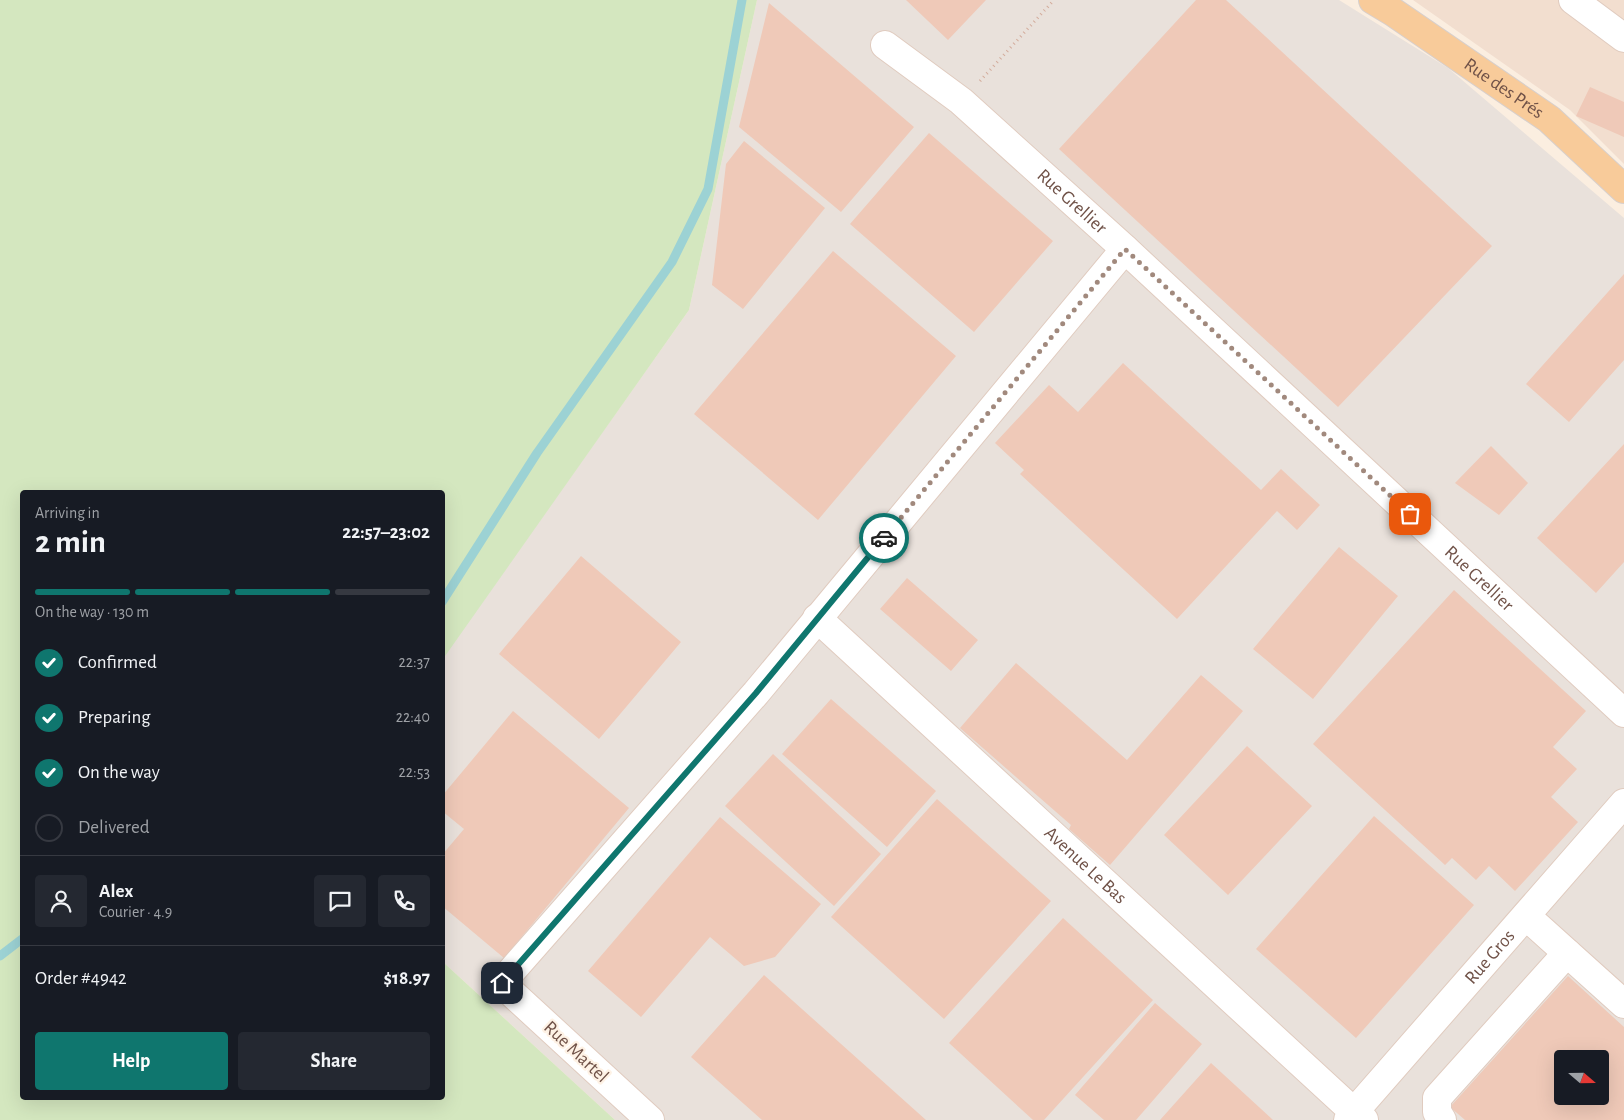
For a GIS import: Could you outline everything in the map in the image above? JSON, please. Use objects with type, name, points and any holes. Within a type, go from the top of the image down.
[{"type":"main road","name":"Rue des Prés","points":[[1373,0],[1549,118],[1624,189]]},
{"type":"street","points":[[1573,0],[1624,38]]},
{"type":"street","name":"Rue Grellier","points":[[885,45],[961,101],[1125,249],[1624,714]]},
{"type":"street","points":[[818,618],[1125,249]]},
{"type":"street","name":"Rue Martel","points":[[650,1120],[502,983],[756,693],[818,618]]},
{"type":"street","name":"Avenue Le Bas","points":[[818,618],[1355,1117]]},
{"type":"street","name":"Rue Gros","points":[[1355,1117],[1624,803]]},
{"type":"street","points":[[1526,916],[1624,1004]]},
{"type":"street","points":[[1442,1120],[1437,1112],[1437,1098],[1567,953]]},
{"type":"path","points":[[961,101],[1054,0]]},
{"type":"shaded area","points":[[757,0],[1339,0],[1448,68],[1624,218],[1624,1120],[615,1120],[445,964],[445,655],[689,310]]},
{"type":"shaded area","points":[[1413,0],[1624,0],[1624,164],[1570,110]]},
{"type":"green space","points":[[0,0],[757,0],[689,310],[445,656],[445,490],[20,490],[20,1100],[445,1100],[445,964],[615,1120],[0,1120]]},
{"type":"building","points":[[906,0],[986,0],[948,40]]},
{"type":"building","points":[[1196,0],[1226,0],[1492,246],[1338,407],[1059,149]]},
{"type":"building","points":[[769,3],[914,127],[841,212],[739,127]]},
{"type":"building","points":[[1590,87],[1624,102],[1624,137],[1576,116]]},
{"type":"building","points":[[929,133],[1053,241],[974,332],[850,224]]},
{"type":"building","points":[[744,141],[825,208],[743,309],[712,285],[726,164]]},
{"type":"building","points":[[833,251],[956,356],[818,520],[694,414]]},
{"type":"building","points":[[1624,274],[1624,360],[1569,422],[1526,384]]},
{"type":"building","points":[[1123,363],[1261,490],[1281,469],[1320,505],[1297,530],[1277,511],[1177,619],[1020,474],[1024,470],[995,443],[1049,385],[1078,412]]},
{"type":"building","points":[[1624,444],[1624,562],[1596,593],[1537,538]]},
{"type":"building","points":[[1491,446],[1528,483],[1499,515],[1455,483]]},
{"type":"building","points":[[1339,547],[1398,596],[1313,699],[1253,649]]},
{"type":"building","points":[[581,556],[681,642],[599,739],[499,654]]},
{"type":"building","points":[[907,578],[978,640],[951,671],[880,609]]},
{"type":"building","points":[[1454,590],[1586,711],[1553,747],[1577,769],[1551,797],[1578,822],[1515,891],[1489,866],[1476,880],[1452,858],[1445,865],[1313,744]]},
{"type":"building","points":[[1016,663],[1127,760],[1201,675],[1243,711],[1110,865],[1069,829],[1071,825],[960,728]]},
{"type":"building","points":[[831,699],[936,791],[887,847],[782,754]]},
{"type":"building","points":[[513,711],[629,808],[504,958],[445,909],[445,851],[464,829],[445,813],[445,792]]},
{"type":"building","points":[[1247,746],[1312,806],[1228,895],[1164,835]]},
{"type":"building","points":[[773,754],[881,854],[834,906],[725,806]]},
{"type":"building","points":[[937,799],[1051,901],[944,1019],[831,917]]},
{"type":"building","points":[[1374,816],[1474,905],[1356,1038],[1256,949]]},
{"type":"building","points":[[720,817],[821,904],[775,957],[744,966],[710,937],[641,1017],[588,971]]},
{"type":"building","points":[[1063,918],[1153,1000],[1044,1120],[1033,1120],[949,1043]]},
{"type":"building","points":[[764,975],[926,1120],[762,1120],[691,1057]]},
{"type":"building","points":[[1568,976],[1624,1027],[1624,1120],[1465,1120],[1450,1107]]},
{"type":"building","points":[[1155,1003],[1202,1044],[1136,1120],[1104,1120],[1075,1095]]},
{"type":"building","points":[[1211,1063],[1273,1120],[1160,1120]]},
{"type":"waterway","points":[[445,597],[537,453],[672,262],[708,189],[742,0]]},
{"type":"waterway","points":[[0,956],[20,941]]},
{"type":"way so far","points":[[884,538],[1125,249],[1410,514]]},
{"type":"route","points":[[502,983],[756,693],[884,538]]}]
